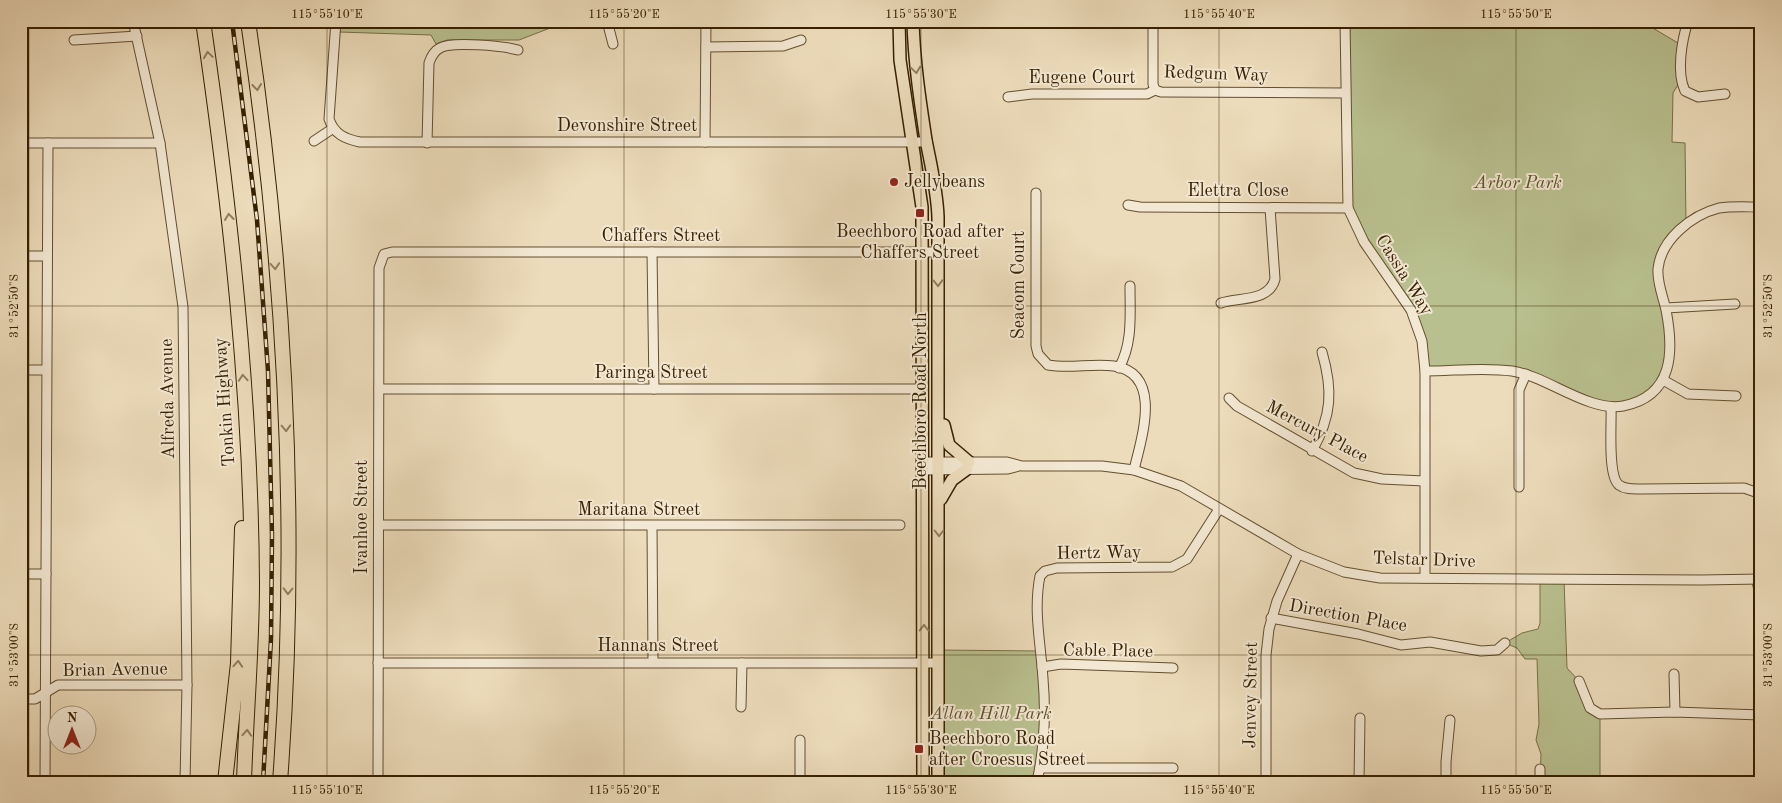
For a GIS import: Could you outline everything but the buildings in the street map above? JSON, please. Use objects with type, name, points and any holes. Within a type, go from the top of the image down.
[{"type":"highway","name":"Tonkin Highway","points":[[203,21],[232,250],[251,519],[251,670],[244,782]]},
{"type":"highway","points":[[248,21],[268,182],[283,375],[288,519],[288,782]]},
{"type":"highway","points":[[225,782],[238,663],[245,415]]},
{"type":"highway","points":[[280,782],[287,663]]},
{"type":"main road","name":"Beechboro Road North","points":[[899,21],[900,60],[922,207],[924,252],[924,782]]},
{"type":"main road","name":"Beechboro Road North","points":[[913,21],[915,60],[937,196],[939,406],[938,782]]},
{"type":"main road","points":[[939,406],[949,445],[968,466],[952,480],[939,503]]},
{"type":"street","name":"Alfreda Avenue","points":[[133,21],[160,143],[176,252],[185,346],[187,685],[185,782]]},
{"type":"street","points":[[314,141],[332,129],[328,108],[336,21]]},
{"type":"street","points":[[607,21],[613,44]]},
{"type":"street","points":[[705,142],[706,21]]},
{"type":"street","name":"Redgum Way","points":[[1152,21],[1152,77],[1155,90],[1169,93],[1344,93]]},
{"type":"street","name":"Cassia Way","points":[[1345,21],[1344,93],[1348,208],[1364,242],[1411,310],[1422,341],[1425,371],[1425,578]]},
{"type":"street","points":[[1688,21],[1682,54],[1682,78],[1685,91],[1698,96],[1725,94]]},
{"type":"street","points":[[74,40],[137,36]]},
{"type":"street","points":[[706,47],[783,46],[801,40]]},
{"type":"street","points":[[427,143],[429,63],[434,52],[447,45],[504,46],[518,50]]},
{"type":"street","name":"Eugene Court","points":[[1008,96],[1032,94],[1147,94],[1155,90]]},
{"type":"street","name":"Devonshire Street","points":[[332,129],[346,138],[360,142],[927,142]]},
{"type":"street","points":[[21,143],[160,143]]},
{"type":"street","points":[[45,782],[48,143]]},
{"type":"street","name":"Seacom Court","points":[[1036,193],[1036,346],[1038,354],[1048,365],[1120,368]]},
{"type":"street","name":"Elettra Close","points":[[1128,205],[1140,207],[1348,208]]},
{"type":"street","points":[[1425,371],[1512,371],[1526,374],[1602,406],[1611,407],[1629,404],[1646,397],[1663,380],[1670,363],[1671,347],[1658,268],[1664,251],[1673,236],[1689,222],[1711,211],[1731,207],[1761,207]]},
{"type":"street","points":[[1221,303],[1265,295],[1274,285],[1270,208]]},
{"type":"street","name":"Chaffers Street","points":[[384,254],[392,252],[938,252]]},
{"type":"street","points":[[652,252],[654,389]]},
{"type":"street","name":"Ivanhoe Street","points":[[378,782],[379,268],[384,254]]},
{"type":"street","points":[[21,256],[47,256]]},
{"type":"street","points":[[1130,286],[1130,337],[1120,368],[1136,378],[1144,393],[1146,404],[1134,470]]},
{"type":"street","points":[[1666,308],[1735,304]]},
{"type":"street","points":[[1312,451],[1322,434],[1328,411],[1329,382],[1322,352]]},
{"type":"street","points":[[21,370],[46,370]]},
{"type":"street","points":[[1519,487],[1519,390],[1526,374]]},
{"type":"street","points":[[1663,380],[1688,394],[1736,396]]},
{"type":"street","name":"Paringa Street","points":[[379,389],[923,389]]},
{"type":"street","name":"Mercury Place","points":[[1229,398],[1237,406],[1341,468],[1367,477],[1424,481]]},
{"type":"street","points":[[1611,407],[1612,473],[1620,485],[1627,488],[1642,489],[1744,488],[1761,494]]},
{"type":"street","name":"Telstar Drive","points":[[924,466],[968,466],[1007,462],[1022,466],[1102,466],[1134,470],[1181,486],[1219,510],[1298,554],[1344,572],[1380,578],[1759,579]]},
{"type":"street","name":"Hertz Way","points":[[1037,782],[1044,721],[1042,667],[1038,644],[1040,576],[1045,571],[1057,568],[1172,567],[1187,559],[1219,510]]},
{"type":"street","name":"Maritana Street","points":[[378,525],[900,525]]},
{"type":"street","points":[[652,526],[653,662]]},
{"type":"street","name":"Jenvey Street","points":[[1266,782],[1266,655],[1272,618],[1298,554]]},
{"type":"street","points":[[21,574],[46,574]]},
{"type":"street","points":[[1759,579],[1761,602]]},
{"type":"street","name":"Direction Place","points":[[1272,618],[1358,634],[1401,645],[1430,642],[1481,651],[1497,650],[1505,643]]},
{"type":"street","name":"Hannans Street","points":[[378,663],[938,663]]},
{"type":"street","points":[[742,663],[742,707]]},
{"type":"street","name":"Cable Place","points":[[1042,667],[1062,664],[1173,668]]},
{"type":"street","points":[[1674,674],[1675,712]]},
{"type":"street","points":[[1579,681],[1590,708],[1600,714],[1675,712],[1761,715]]},
{"type":"street","name":"Brian Avenue","points":[[21,699],[35,699],[58,685],[187,685]]},
{"type":"street","points":[[1359,782],[1360,718]]},
{"type":"street","points":[[1446,782],[1450,720]]},
{"type":"street","points":[[800,740],[800,782]]},
{"type":"street","points":[[1040,768],[1173,768]]},
{"type":"street","points":[[1540,769],[1540,782]]},
{"type":"green space","points":[[340,21],[557,21],[558,25],[519,40],[447,40],[436,44],[431,35],[339,32]]},
{"type":"green space","name":"Arbor Park","points":[[1345,21],[1641,21],[1683,46],[1682,78],[1673,93],[1672,142],[1685,143],[1686,224],[1660,259],[1670,363],[1646,397],[1611,407],[1526,374],[1425,371],[1419,332],[1352,218]]},
{"type":"green space","points":[[1540,579],[1564,579],[1567,668],[1579,681],[1590,708],[1600,714],[1600,782],[1540,782],[1541,754],[1536,740],[1539,724],[1537,659],[1525,659],[1517,648],[1505,643],[1522,633],[1538,629],[1540,623]]},
{"type":"green space","name":"Allan Hill Park","points":[[938,650],[1039,651],[1043,680],[1037,782],[938,782]]},
{"type":"railway","points":[[232,21],[257,220],[268,371],[272,535],[271,639],[263,782]]},
{"type":"place","name":"Jellybeans","points":[[894,182]]},
{"type":"place","name":"Beechboro Road after Chaffers Street","points":[[920,213]]},
{"type":"place","name":"Beechboro Road after Croesus Street","points":[[919,749]]}]
